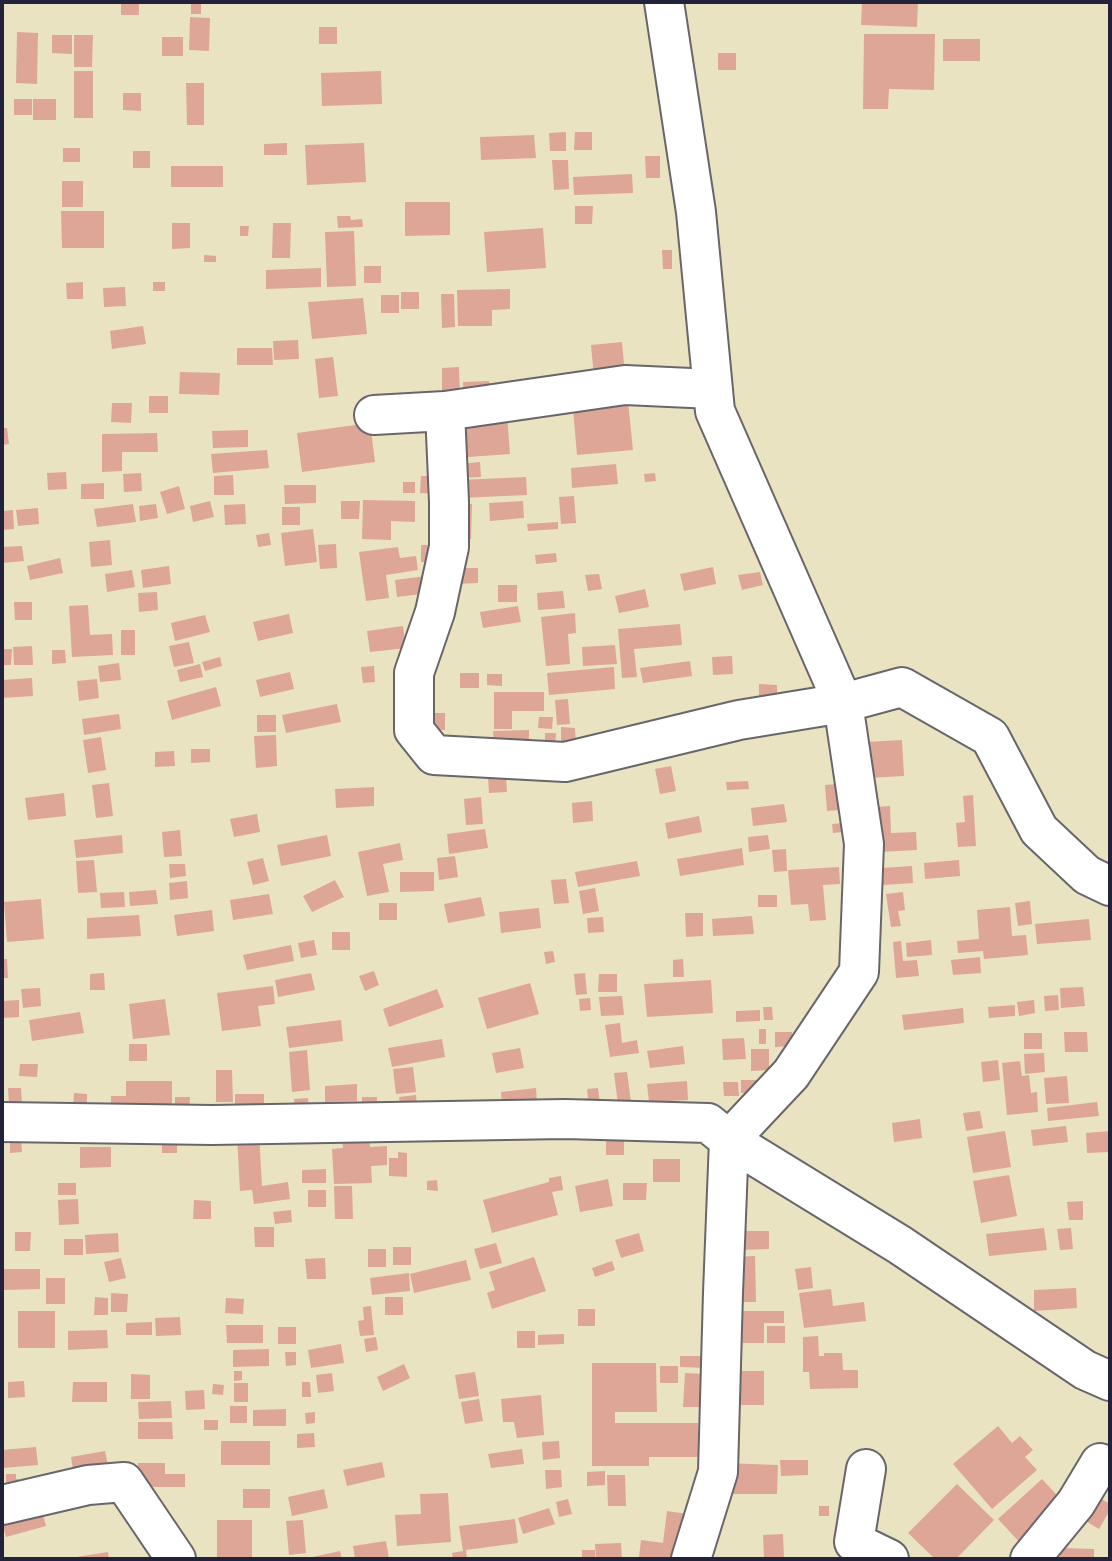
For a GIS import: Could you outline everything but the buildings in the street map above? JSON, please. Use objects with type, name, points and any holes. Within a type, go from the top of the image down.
[{"type":"street","points":[[664,2],[696,212],[715,411],[843,703],[864,844],[859,972],[791,1074],[729,1140],[719,1472],[691,1559]]},
{"type":"street","points":[[374,415],[444,411],[625,385],[713,389]]},
{"type":"street","points":[[444,411],[449,547],[435,612],[414,673],[414,730],[434,755],[565,762],[739,720],[843,703],[902,687],[990,737],[1039,830],[1087,875],[1110,886]]},
{"type":"street","points":[[2,1122],[212,1125],[578,1119],[708,1123],[729,1140],[900,1245],[1085,1370],[1110,1381]]},
{"type":"street","points":[[1030,1559],[1076,1503],[1100,1463]]},
{"type":"street","points":[[866,1469],[847,1551],[889,1559]]},
{"type":"street","points":[[2,1505],[88,1485],[124,1482],[176,1559]]}]
